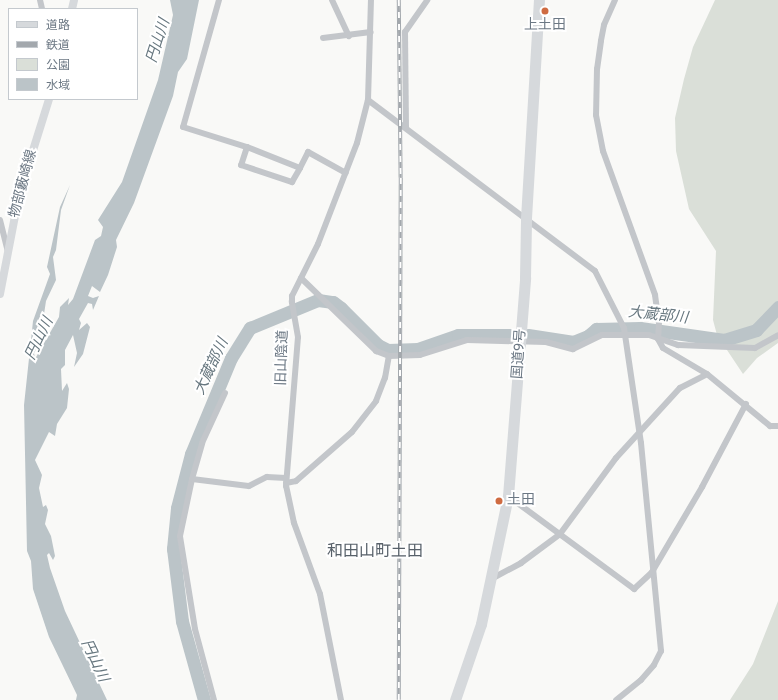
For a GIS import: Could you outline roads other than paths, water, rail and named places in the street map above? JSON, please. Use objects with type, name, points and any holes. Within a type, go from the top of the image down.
[{"type":"highway","name":"国道9号","points":[[455,700],[481,624],[492,578],[508,496],[525,278],[526,218],[539,0]]},
{"type":"main road","name":"物部藪崎線","points":[[0,294],[19,195],[49,100]]},
{"type":"street","points":[[219,0],[183,127],[247,147],[300,168]]},
{"type":"street","points":[[332,0],[349,36]]},
{"type":"street","name":"旧山陰道","points":[[341,700],[320,594],[294,523],[286,481],[298,337],[293,314],[292,296],[318,244],[358,143],[368,100],[371,0]]},
{"type":"street","points":[[406,128],[405,32],[427,0]]},
{"type":"street","points":[[615,0],[604,25],[601,41],[597,69],[596,115],[603,151],[655,295],[659,322],[658,339],[663,348],[675,357],[707,374],[746,404],[770,426],[778,426]]},
{"type":"street","points":[[323,38],[349,36],[371,32]]},
{"type":"street","points":[[368,100],[595,271],[605,287],[626,334],[640,433],[651,534],[652,572],[656,592],[660,651],[654,665],[641,680],[616,700]]},
{"type":"street","points":[[247,147],[241,165],[292,182],[308,152],[346,173]]},
{"type":"street","points":[[0,220],[8,251]]},
{"type":"street","points":[[301,278],[376,351],[389,356],[420,355],[467,340],[520,340],[546,342],[574,349],[602,335],[626,334],[649,335],[678,345],[755,348],[778,335]]},
{"type":"street","points":[[192,478],[249,486],[267,478],[296,481],[352,432],[376,401],[385,378],[389,356]]},
{"type":"street","points":[[492,578],[521,563],[560,534],[616,458],[680,388],[707,374]]},
{"type":"street","points":[[214,700],[195,629],[180,536],[192,478],[202,443],[225,393]]},
{"type":"street","points":[[508,496],[634,589],[652,572],[702,487],[746,404]]},
{"type":"water","name":"円山川","points":[[170,0],[199,0],[187,59],[178,72],[173,96],[134,203],[116,240],[117,247],[108,275],[100,292],[92,286],[88,296],[93,298],[99,296],[93,310],[92,304],[88,303],[79,319],[81,323],[79,330],[87,323],[90,327],[83,354],[74,367],[77,353],[73,335],[65,350],[65,365],[61,369],[62,391],[67,383],[69,389],[67,408],[57,424],[55,436],[49,432],[35,460],[42,475],[39,488],[43,507],[46,505],[48,510],[45,524],[51,536],[55,556],[53,560],[49,553],[47,555],[50,568],[65,611],[107,700],[76,700],[77,695],[49,637],[33,589],[31,561],[27,551],[24,405],[33,321],[50,274],[47,267],[60,207],[70,185],[61,210],[56,250],[53,257],[56,280],[46,301],[40,341],[34,353],[35,359],[59,317],[60,307],[69,298],[68,305],[73,299],[95,240],[101,236],[103,227],[98,220],[122,182],[158,80],[173,15]]},
{"type":"waterway","name":"大蔵部川","points":[[204,700],[182,621],[173,549],[177,508],[191,454],[231,358],[250,328],[318,300],[333,302],[378,345],[388,350],[418,349],[458,335],[511,335]]},
{"type":"waterway","name":"大蔵部川","points":[[528,335],[573,342],[588,336],[596,329],[640,328],[724,340],[756,330],[778,307]]},
{"type":"railway","points":[[399,0],[401,178],[399,700]]},
{"type":"place","name":"上土田","points":[[545,11]]},
{"type":"place","name":"土田","points":[[499,501]]},
{"type":"district","name":"和田山町土田","points":[[375,552]]}]
